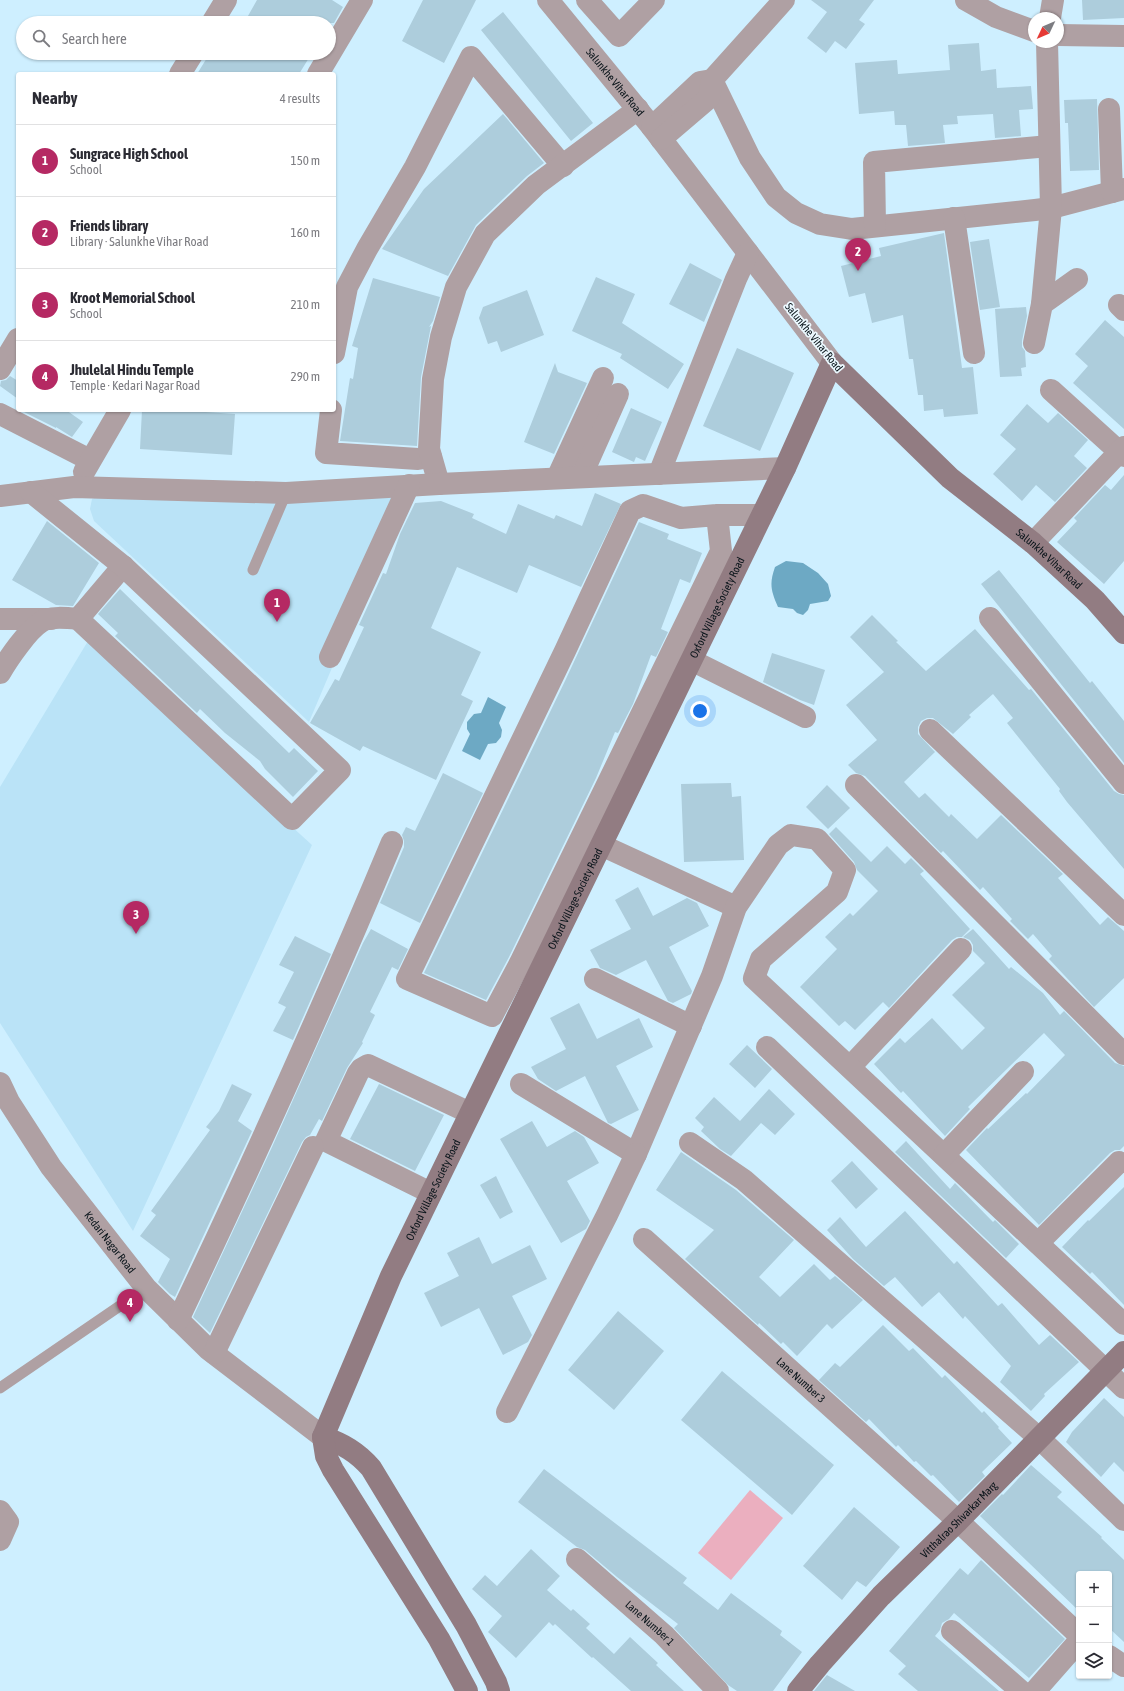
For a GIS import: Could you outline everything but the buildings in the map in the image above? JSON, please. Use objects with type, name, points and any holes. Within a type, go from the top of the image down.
[{"type":"street","points":[[216,16],[226,0]]},
{"type":"street","points":[[336,44],[362,0]]},
{"type":"street","name":"Salunkhe Vihar Road","points":[[548,0],[638,109],[832,363],[950,478],[1033,543],[1095,600],[1124,633]]},
{"type":"street","points":[[587,0],[619,36],[654,0]]},
{"type":"street","points":[[656,133],[709,98],[712,80],[784,0]]},
{"type":"street","points":[[966,0],[996,17],[1028,29]]},
{"type":"street","points":[[1051,12],[1053,0]]},
{"type":"street","points":[[1064,35],[1124,36]]},
{"type":"street","points":[[1034,343],[1042,304],[1051,208],[1047,48]]},
{"type":"street","points":[[336,342],[347,287],[367,248],[415,167],[471,57],[563,166]]},
{"type":"street","points":[[181,72],[189,60]]},
{"type":"street","points":[[319,72],[326,60]]},
{"type":"street","points":[[712,80],[750,158],[776,197],[796,213],[820,224],[852,229],[1051,208],[1118,191],[1109,110]]},
{"type":"street","points":[[439,484],[431,457],[430,448],[433,379],[441,337],[456,287],[485,234],[536,185],[638,109]]},
{"type":"street","points":[[875,226],[874,162],[1049,146]]},
{"type":"street","points":[[954,218],[974,353]]},
{"type":"street","points":[[659,474],[736,279],[748,253]]},
{"type":"street","points":[[1042,304],[1077,279]]},
{"type":"street","points":[[0,369],[16,342]]},
{"type":"street","name":"Oxford Village Society Road","points":[[324,1437],[391,1276],[785,468],[832,363]]},
{"type":"street","points":[[558,478],[611,386],[581,477]]},
{"type":"street","points":[[1033,543],[1122,452],[1051,390]]},
{"type":"street","points":[[74,487],[119,412]]},
{"type":"street","points":[[331,412],[326,453],[418,459],[431,457]]},
{"type":"street","points":[[0,414],[90,460]]},
{"type":"street","points":[[0,496],[74,487],[286,494],[409,485],[785,468]]},
{"type":"street","points":[[330,657],[409,485]]},
{"type":"street","points":[[0,673],[21,641],[42,621],[61,618],[78,619],[292,819],[340,770],[123,566],[31,492]]},
{"type":"street","points":[[513,1025],[407,979],[566,651],[630,511],[644,505],[681,518],[722,515],[761,515]]},
{"type":"street","points":[[492,1016],[524,956],[721,551],[722,515]]},
{"type":"street","points":[[78,619],[123,566]]},
{"type":"street","points":[[990,618],[1124,783]]},
{"type":"street","points":[[0,619],[52,619]]},
{"type":"street","points":[[691,660],[805,717]]},
{"type":"street","points":[[930,730],[1124,915]]},
{"type":"street","points":[[856,785],[1124,1054]]},
{"type":"street","points":[[507,1412],[607,1215],[636,1154],[712,976],[736,908],[778,844],[791,835],[817,839],[845,870],[837,892],[761,959],[754,978],[1124,1324]]},
{"type":"street","points":[[178,1320],[239,1192],[348,947],[392,842]]},
{"type":"street","points":[[601,845],[736,908]]},
{"type":"street","points":[[850,1067],[960,949]]},
{"type":"street","points":[[596,979],[691,1026]]},
{"type":"street","points":[[767,1047],[1124,1388]]},
{"type":"street","points":[[431,1193],[326,1141],[358,1073],[361,1069],[368,1065],[470,1113]]},
{"type":"street","points":[[944,1155],[1023,1072]]},
{"type":"street","name":"Kedari Nagar Road","points":[[0,1083],[9,1102],[51,1167],[146,1288],[214,1353],[324,1437]]},
{"type":"street","points":[[521,1084],[636,1154]]},
{"type":"street","points":[[690,1143],[744,1180],[1039,1438],[1124,1520]]},
{"type":"street","points":[[214,1353],[313,1147]]},
{"type":"street","points":[[1038,1243],[1119,1162]]},
{"type":"street","name":"Lane Number 3","points":[[644,1239],[958,1521],[1076,1632]]},
{"type":"street","name":"Vitthalrao Shivarkar Marg","points":[[798,1691],[881,1596],[958,1521],[1124,1352]]},
{"type":"street","points":[[467,1691],[440,1639],[332,1470],[326,1456],[324,1437],[351,1448],[362,1457],[371,1468],[466,1625],[496,1682],[499,1691]]},
{"type":"street","points":[[0,1511],[8,1522],[0,1540]]},
{"type":"street","name":"Lane Number 1","points":[[577,1559],[664,1635],[718,1691]]},
{"type":"street","points":[[952,1631],[1021,1691]]},
{"type":"street","points":[[1035,1691],[1077,1643]]},
{"type":"street","points":[[1112,1658],[1124,1666]]},
{"type":"lane","points":[[254,570],[286,494]]},
{"type":"lane","points":[[0,1388],[146,1288]]},
{"type":"shaded area","points":[[407,491],[309,722],[94,521],[90,509],[92,499],[101,495]]},
{"type":"shaded area","points":[[786,561],[803,563],[818,573],[828,584],[831,596],[828,601],[810,604],[808,610],[803,615],[797,613],[793,609],[778,607],[772,592],[771,583],[775,567]]},
{"type":"shaded area","points":[[88,641],[312,845],[133,1231],[0,1023],[0,787]]},
{"type":"shaded area","points":[[488,697],[506,707],[499,723],[502,730],[501,737],[496,743],[488,744],[480,760],[462,751],[470,734],[467,729],[467,722],[474,714],[481,713]]},
{"type":"shaded area","points":[[750,1490],[783,1518],[731,1580],[698,1553]]},
{"type":"place","name":"Friends library","points":[[858,271]]},
{"type":"place","name":"Sungrace High School","points":[[277,622]]},
{"type":"place","name":"Kroot Memorial School","points":[[136,934]]},
{"type":"place","name":"Jhulelal Hindu Temple","points":[[130,1322]]}]
